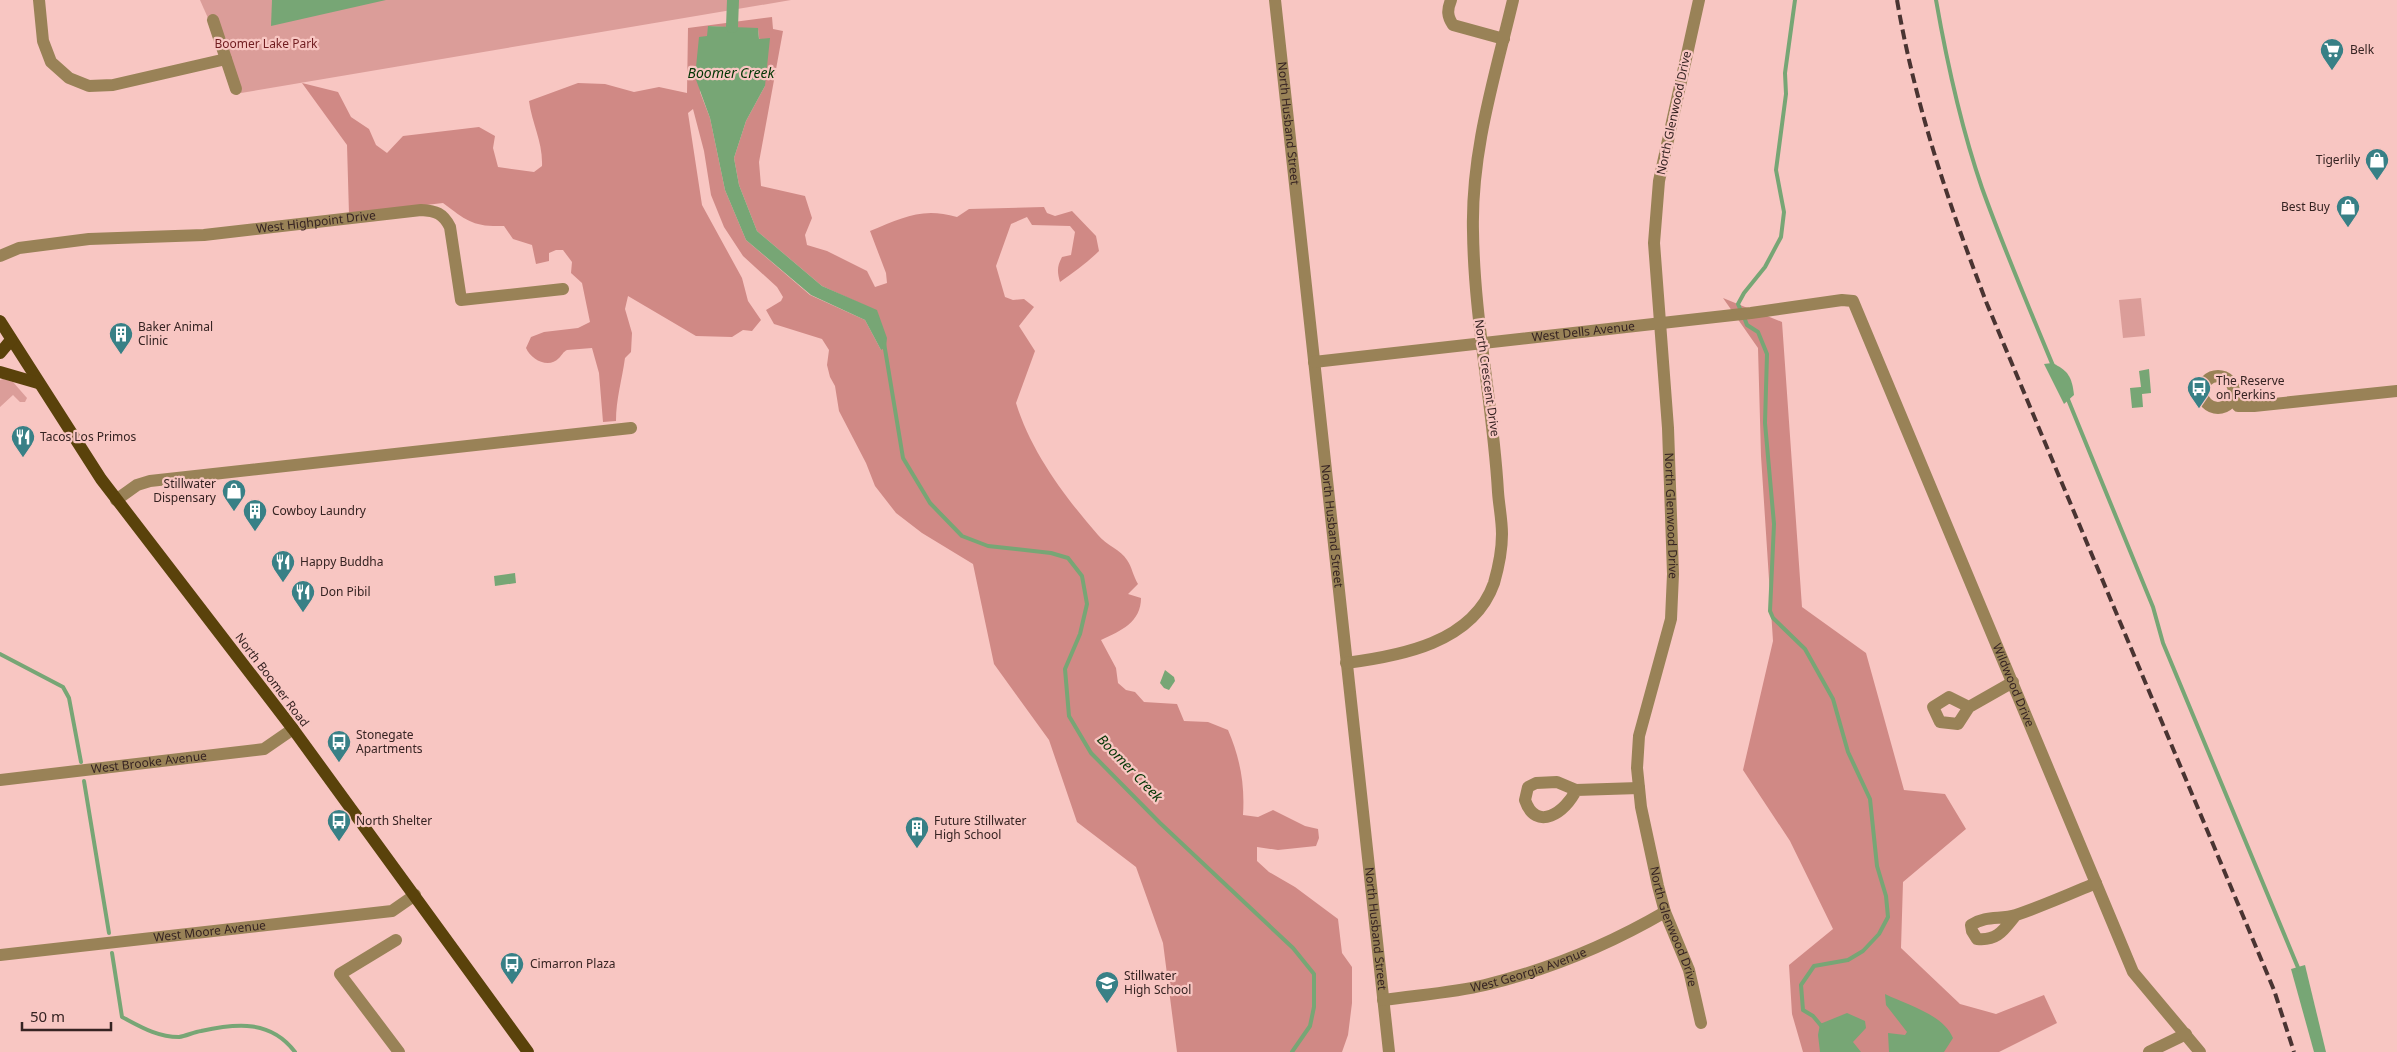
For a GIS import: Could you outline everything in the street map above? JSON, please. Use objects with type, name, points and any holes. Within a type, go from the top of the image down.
[{"type":"main road","name":"North Boomer Road","points":[[0,320],[38,383],[116,500],[293,729],[361,826],[415,895],[528,1052]]},
{"type":"main road","points":[[0,353],[11,340]]},
{"type":"main road","points":[[0,372],[38,383]]},
{"type":"street","points":[[39,0],[44,41],[51,62],[69,78],[89,86],[113,85],[226,59]]},
{"type":"street","name":"North Husband Street","points":[[1275,0],[1389,1052]]},
{"type":"street","points":[[1451,0],[1448,8],[1448,18],[1453,25],[1504,39]]},
{"type":"street","name":"North Crescent Drive","points":[[1346,663],[1400,655],[1444,638],[1482,606],[1494,583],[1502,534],[1496,444],[1481,343],[1474,249],[1474,186],[1479,142],[1513,0]]},
{"type":"street","name":"North Glenwood Drive","points":[[1699,0],[1659,181],[1654,243],[1668,428],[1673,583],[1671,619],[1639,736],[1637,768],[1646,833],[1665,912],[1689,970],[1701,1023]]},
{"type":"street","points":[[213,20],[236,89]]},
{"type":"street","name":"West Highpoint Drive","points":[[0,256],[18,248],[89,239],[204,235],[434,210],[444,217],[450,228],[461,300],[563,289]]},
{"type":"street","name":"West Dells Avenue","points":[[1314,362],[1781,309],[1842,300],[1853,301]]},
{"type":"street","name":"Wildwood Drive","points":[[1853,301],[2132,972],[2200,1052]]},
{"type":"street","points":[[2233,399],[2238,406],[2254,406],[2397,391]]},
{"type":"street","points":[[116,500],[137,485],[150,481],[630,428]]},
{"type":"street","points":[[1969,707],[2013,682]]},
{"type":"street","name":"West Brooke Avenue","points":[[0,780],[264,749],[293,729]]},
{"type":"street","points":[[1576,790],[1639,788]]},
{"type":"street","points":[[2015,916],[2096,883]]},
{"type":"street","name":"West Moore Avenue","points":[[0,955],[392,911],[415,895]]},
{"type":"street","name":"West Georgia Avenue","points":[[1383,1000],[1484,985],[1550,965],[1630,932],[1665,912]]},
{"type":"street","points":[[396,940],[340,974],[399,1052]]},
{"type":"street","points":[[2149,1052],[2186,1034]]},
{"type":"green space","name":"Boomer Lake Park","points":[[200,0],[791,0],[241,93]]},
{"type":"green space","points":[[2141,298],[2145,336],[2123,338],[2119,300]]},
{"type":"green space","points":[[0,380],[13,382],[27,398],[25,402],[20,402],[13,395],[0,407]]},
{"type":"shaded area","points":[[772,17],[773,29],[783,31],[759,162],[761,186],[805,196],[812,218],[805,235],[807,245],[827,251],[867,271],[875,287],[887,283],[886,273],[870,231],[912,215],[933,213],[957,217],[969,209],[1044,207],[1047,213],[1055,216],[1072,211],[1096,236],[1099,251],[1060,282],[1058,269],[1060,260],[1062,257],[1071,255],[1075,232],[1070,226],[1032,225],[1027,217],[1011,224],[996,266],[1005,297],[1013,300],[1024,299],[1034,307],[1019,326],[1035,351],[1016,403],[1030,439],[1050,473],[1098,535],[1124,556],[1138,584],[1128,594],[1141,598],[1138,613],[1128,625],[1101,640],[1116,668],[1118,683],[1126,690],[1135,692],[1144,702],[1177,704],[1184,721],[1208,722],[1228,730],[1241,771],[1243,815],[1258,817],[1273,810],[1305,826],[1318,829],[1319,838],[1316,846],[1278,850],[1257,847],[1257,861],[1269,872],[1295,887],[1338,919],[1342,953],[1352,967],[1352,1003],[1348,1035],[1342,1052],[1177,1052],[1163,943],[1136,867],[1077,822],[1049,740],[994,664],[973,564],[922,533],[896,513],[875,486],[866,463],[839,411],[835,386],[827,365],[829,350],[822,339],[774,324],[766,310],[781,301],[783,297],[777,287],[743,256],[724,227],[711,195],[704,151],[693,109],[688,113],[702,205],[742,278],[748,301],[761,320],[752,331],[743,330],[732,337],[696,336],[628,296],[625,309],[632,333],[631,352],[625,358],[616,421],[603,422],[599,373],[592,348],[567,350],[555,361],[545,363],[532,356],[526,348],[531,337],[544,332],[578,328],[590,322],[582,283],[571,273],[572,262],[563,250],[549,253],[549,261],[536,264],[532,245],[513,239],[504,226],[471,222],[443,203],[349,214],[347,145],[302,83],[338,92],[351,117],[369,129],[376,145],[387,153],[403,136],[479,127],[495,136],[493,148],[498,167],[534,172],[542,166],[542,157],[529,101],[578,83],[605,84],[634,92],[659,87],[687,93],[688,28]],"holes":[[[708,26],[758,29],[765,86],[746,121],[734,158],[739,185],[757,231],[822,286],[877,311],[881,350],[865,320],[810,295],[746,240],[725,190],[710,118],[700,92],[699,37],[708,37]]]},
{"type":"shaded area","points":[[1723,298],[1782,322],[1802,607],[1866,653],[1904,790],[1945,794],[1966,829],[1903,882],[1901,948],[1960,1004],[1996,1014],[2044,995],[2057,1023],[1999,1052],[1803,1052],[1792,1014],[1789,965],[1833,929],[1790,841],[1743,770],[1773,641],[1761,456],[1758,348]]},
{"type":"water","points":[[272,0],[386,0],[271,26]]},
{"type":"water","name":"Boomer Creek","points":[[708,26],[758,28],[759,39],[770,38],[765,86],[746,121],[734,158],[739,185],[757,231],[822,286],[877,310],[887,338],[886,347],[881,350],[865,320],[811,295],[746,240],[725,190],[710,118],[695,77],[699,37],[707,36]]},
{"type":"water","points":[[2052,363],[2065,371],[2072,383],[2074,395],[2064,404],[2044,364]]},
{"type":"water","points":[[2149,369],[2151,393],[2142,394],[2143,407],[2132,408],[2130,388],[2141,387],[2139,371]]},
{"type":"water","points":[[515,573],[516,583],[495,586],[494,576]]},
{"type":"water","points":[[1165,670],[1174,677],[1175,681],[1169,690],[1160,683]]},
{"type":"water","points":[[2305,965],[2326,1052],[2314,1052],[2291,969]]},
{"type":"water","points":[[1885,994],[1924,1011],[1941,1023],[1953,1038],[1944,1052],[1889,1052],[1888,1033],[1905,1035],[1907,1032],[1886,1005]]},
{"type":"water","points":[[1847,1013],[1865,1021],[1866,1028],[1853,1042],[1861,1052],[1820,1052],[1818,1035],[1820,1024]]},
{"type":"waterway","name":"Boomer Creek","points":[[732,27],[733,0]]},
{"type":"waterway","points":[[1741,311],[1738,304],[1744,293],[1765,267],[1781,237],[1784,212],[1776,170],[1786,94],[1785,73],[1795,0]]},
{"type":"waterway","points":[[1936,0],[1955,95],[1974,165],[1999,233],[2054,368]]},
{"type":"waterway","points":[[1744,317],[1747,325],[1758,332],[1767,354],[1765,423],[1774,524],[1770,611],[1773,618],[1805,649],[1833,699],[1848,752],[1870,799],[1877,866],[1886,896],[1888,917],[1879,934],[1863,951],[1848,960],[1814,966],[1801,985],[1803,1010],[1813,1016],[1823,1028]]},
{"type":"waterway","name":"Boomer Creek","points":[[884,343],[903,458],[930,503],[962,536],[988,546],[1051,553],[1068,558],[1082,576],[1087,604],[1080,634],[1065,669],[1069,716],[1091,753],[1160,823],[1293,948],[1314,974],[1314,1007],[1310,1026],[1292,1052]]},
{"type":"waterway","points":[[2067,397],[2153,607],[2163,643],[2299,970]]},
{"type":"waterway","points":[[0,654],[63,687],[69,698],[81,762]]},
{"type":"waterway","points":[[84,781],[109,933]]},
{"type":"waterway","points":[[112,953],[122,1017],[149,1031],[171,1037],[179,1037],[228,1026],[252,1026],[275,1034],[295,1052]]},
{"type":"railway","points":[[1897,0],[1904,39],[1923,116],[1973,267],[2274,990],[2294,1052]]},
{"type":"place","name":"Belk","points":[[2332,71]]},
{"type":"place","name":"Tigerlily","points":[[2377,181]]},
{"type":"place","name":"Best Buy","points":[[2348,228]]},
{"type":"place","name":"Baker Animal Clinic","points":[[121,355]]},
{"type":"place","name":"The Reserve on Perkins","points":[[2199,409]]},
{"type":"place","name":"Tacos Los Primos","points":[[23,458]]},
{"type":"place","name":"Stillwater Dispensary","points":[[234,512]]},
{"type":"place","name":"Cowboy Laundry","points":[[255,532]]},
{"type":"place","name":"Happy Buddha","points":[[283,583]]},
{"type":"place","name":"Don Pibil","points":[[303,613]]},
{"type":"place","name":"Stonegate Apartments","points":[[339,763]]},
{"type":"place","name":"North Shelter","points":[[339,842]]},
{"type":"place","name":"Future Stillwater High School","points":[[917,849]]},
{"type":"place","name":"Cimarron Plaza","points":[[512,985]]},
{"type":"place","name":"Stillwater High School","points":[[1107,1004]]}]
